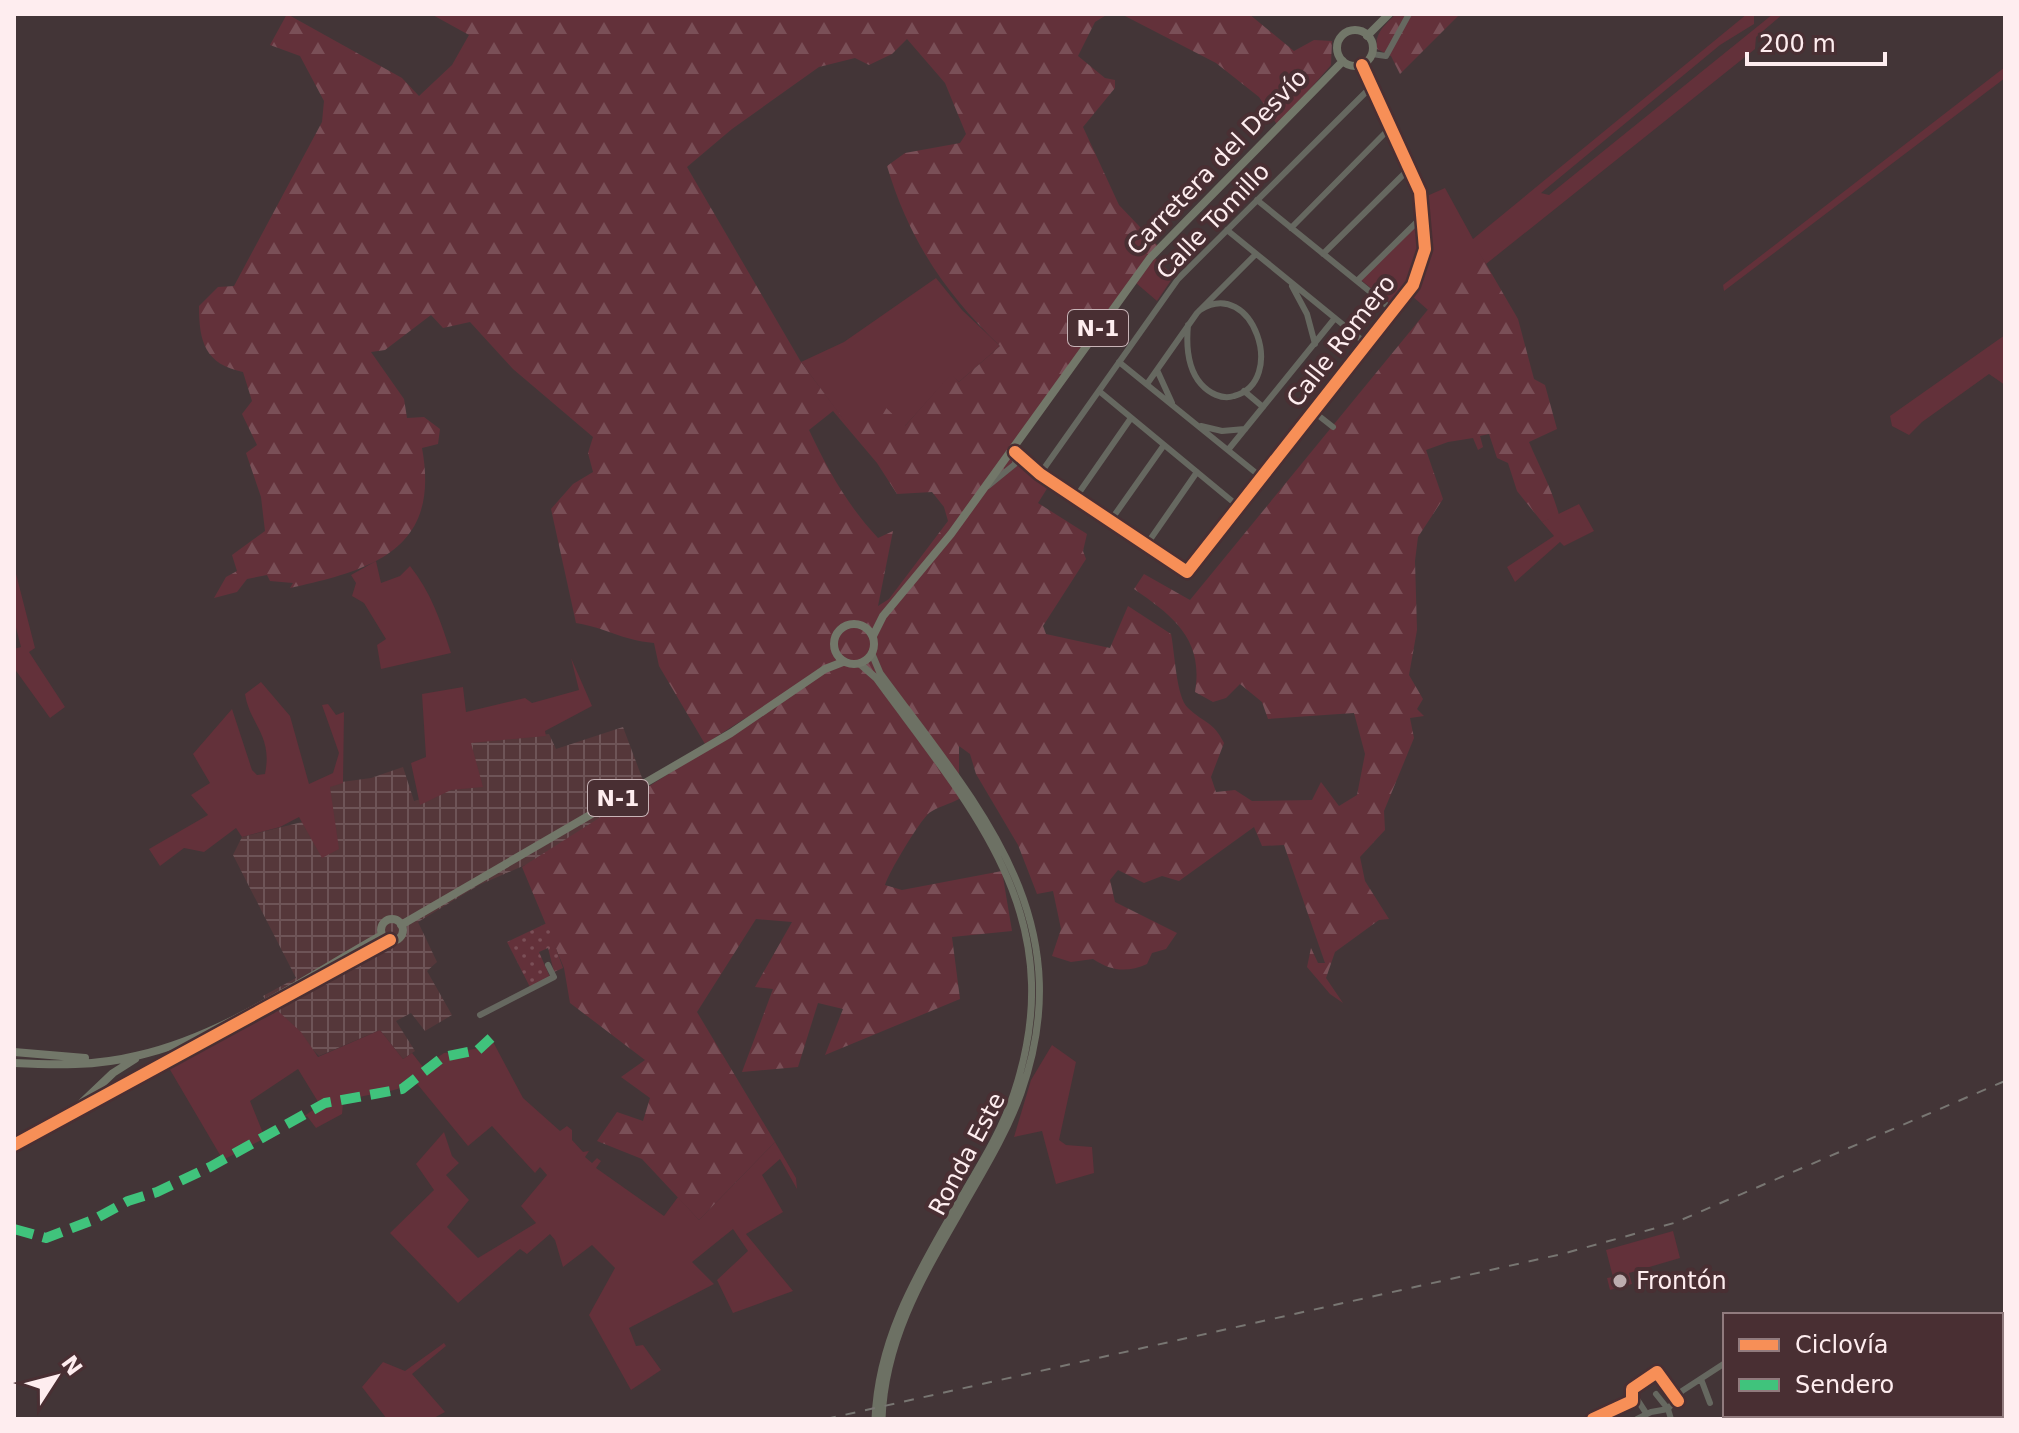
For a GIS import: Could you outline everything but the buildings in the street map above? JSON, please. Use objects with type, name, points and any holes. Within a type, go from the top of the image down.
[{"type":"highway","name":"N-1","points":[[1343,61],[1338,45],[1345,34],[1358,31],[1367,36],[1389,14]]},
{"type":"highway","points":[[1343,61],[1352,66],[1362,65],[1372,54],[1373,45],[1367,36]]},
{"type":"highway","name":"Carretera del Desvío","points":[[873,636],[883,616],[920,575],[1013,451],[1150,258],[1343,61]]},
{"type":"highway","name":"Carretera del Desvío","points":[[863,626],[883,616]]},
{"type":"highway","name":"N-1","points":[[825,669],[841,629],[851,624],[863,626]]},
{"type":"highway","points":[[863,626],[873,636]]},
{"type":"highway","name":"N-1","points":[[872,654],[873,636]]},
{"type":"highway","points":[[834,650],[843,662]]},
{"type":"highway","points":[[860,664],[872,654]]},
{"type":"highway","name":"N-1","points":[[401,925],[713,744],[778,704],[825,669],[843,662],[860,664]]},
{"type":"highway","points":[[14,1063],[73,1064],[145,1054],[207,1037],[386,938],[400,936],[401,925],[394,919],[387,920],[381,926],[386,938]]},
{"type":"highway","points":[[14,1052],[80,1059],[145,1054]]},
{"type":"highway","points":[[72,1112],[113,1073],[145,1054]]},
{"type":"main road","name":"Ronda Este","points":[[872,654],[880,673],[984,816],[1012,865],[1033,937],[1038,978],[1033,1047],[1020,1095],[1002,1137],[902,1321],[885,1380],[882,1419]]},
{"type":"main road","name":"Ronda Este","points":[[860,664],[876,678],[988,833],[1019,904],[1031,980],[1026,1047],[1014,1094],[996,1134],[903,1301],[883,1361],[875,1419]]},
{"type":"street","points":[[1372,54],[1386,56],[1409,14]]},
{"type":"street","name":"Calle Romero","points":[[1147,544],[1187,572],[1395,312],[1413,285],[1425,249],[1425,214],[1411,167],[1362,65]]},
{"type":"street","name":"Calle Tomillo","points":[[1040,474],[1178,279],[1372,86]]},
{"type":"street","points":[[1291,228],[1391,127]]},
{"type":"street","points":[[1323,254],[1411,167]]},
{"type":"street","points":[[1257,200],[1395,312]]},
{"type":"street","points":[[1357,281],[1425,214]]},
{"type":"street","points":[[1227,230],[1368,345]]},
{"type":"street","points":[[1147,384],[1200,310],[1256,254]]},
{"type":"street","points":[[1288,280],[1307,314],[1315,344]]},
{"type":"street","points":[[1188,325],[1188,353],[1199,381],[1216,395],[1228,397],[1244,391],[1256,377],[1260,362],[1259,342],[1252,324],[1231,305],[1212,303],[1200,310]]},
{"type":"street","points":[[1228,450],[1335,318]]},
{"type":"street","points":[[1119,362],[1261,477]]},
{"type":"street","points":[[1157,370],[1175,408]]},
{"type":"street","points":[[1099,391],[1238,506]]},
{"type":"street","points":[[1244,391],[1263,407]]},
{"type":"street","points":[[1314,412],[1333,427]]},
{"type":"street","points":[[1076,497],[1131,418]]},
{"type":"street","points":[[1194,423],[1222,431],[1245,429]]},
{"type":"street","points":[[1111,520],[1164,445]]},
{"type":"street","points":[[1013,451],[1040,474],[1147,544],[1197,472]]},
{"type":"street","points":[[480,1015],[554,977],[548,965]]},
{"type":"street","points":[[14,1145],[207,1037]]},
{"type":"street","points":[[1670,1412],[1682,1391],[1723,1364]]},
{"type":"street","points":[[1631,1390],[1657,1372],[1678,1401]]},
{"type":"street","points":[[1701,1379],[1710,1403]]},
{"type":"street","points":[[1631,1390],[1646,1413]]},
{"type":"street","points":[[1593,1419],[1632,1401],[1631,1390]]},
{"type":"street","points":[[1656,1394],[1670,1412]]},
{"type":"street","points":[[1637,1419],[1646,1413],[1670,1412]]},
{"type":"shaded area","points":[[623,727],[647,791],[578,842],[479,885],[418,922],[437,962],[427,971],[452,1015],[425,1031],[411,1013],[396,1021],[415,1051],[403,1059],[380,1030],[319,1056],[274,1012],[263,996],[296,978],[233,855],[242,837],[330,815],[327,784],[371,778],[403,767],[414,801],[476,782],[466,742],[549,734],[556,749]]},
{"type":"green space","points":[[287,14],[402,78],[419,96],[452,65],[469,35],[431,14],[1108,14],[1095,22],[1078,56],[1105,78],[1115,80],[1115,88],[1083,127],[1119,205],[1159,247],[1011,457],[1048,487],[1038,503],[1087,534],[1083,551],[1086,559],[1043,626],[1046,634],[1110,648],[1128,606],[1171,634],[1178,685],[1184,702],[1212,726],[1224,743],[1211,777],[1216,792],[1235,790],[1252,801],[1312,800],[1321,782],[1339,806],[1357,795],[1365,754],[1354,713],[1268,719],[1262,702],[1240,684],[1226,698],[1213,702],[1195,692],[1197,673],[1190,643],[1173,619],[1134,589],[1144,574],[1190,600],[1444,290],[1479,252],[1518,319],[1534,379],[1545,385],[1557,429],[1529,442],[1559,515],[1542,522],[1517,491],[1508,463],[1497,458],[1489,434],[1480,436],[1483,447],[1478,450],[1473,438],[1426,450],[1443,499],[1418,537],[1415,561],[1417,630],[1409,675],[1423,699],[1417,709],[1424,716],[1410,718],[1414,738],[1384,811],[1385,830],[1360,857],[1365,881],[1389,919],[1379,920],[1335,952],[1326,978],[1343,1003],[1330,994],[1307,967],[1311,948],[1318,963],[1325,963],[1284,845],[1262,846],[1254,827],[1179,881],[1162,876],[1144,883],[1118,870],[1110,880],[1115,902],[1177,933],[1166,949],[1152,953],[1147,964],[1133,969],[1119,969],[1093,959],[1071,962],[1052,956],[1061,929],[1053,891],[1037,894],[1018,845],[976,774],[970,754],[959,746],[959,799],[924,818],[885,885],[902,890],[1002,871],[1012,931],[952,937],[960,999],[825,1055],[843,1009],[818,1003],[798,1067],[742,1072],[773,989],[755,987],[792,922],[756,919],[697,1012],[775,1142],[699,1220],[642,1159],[597,1141],[617,1112],[643,1121],[650,1098],[621,1077],[645,1060],[570,1003],[564,968],[522,867],[772,708],[744,719],[705,744],[659,666],[654,643],[576,623],[551,509],[573,484],[593,472],[588,453],[593,437],[513,369],[470,322],[443,328],[431,315],[385,350],[371,352],[404,399],[407,418],[424,417],[440,429],[438,444],[422,448],[425,483],[421,510],[410,532],[394,550],[373,563],[320,581],[290,588],[293,583],[270,581],[267,575],[247,579],[237,592],[214,598],[226,577],[237,571],[232,555],[265,531],[261,497],[246,453],[257,445],[242,414],[252,401],[243,372],[220,363],[207,350],[199,306],[218,287],[234,286],[322,122],[324,101],[300,56],[270,45]],"holes":[[[907,39],[945,83],[966,134],[960,143],[905,153],[887,166],[906,218],[931,264],[962,306],[1000,346],[959,382],[951,374],[905,426],[883,405],[853,432],[801,362],[687,167],[732,129],[819,67],[855,58],[869,65],[892,54]],[[833,411],[877,463],[897,494],[932,492],[944,507],[948,521],[889,599],[878,606],[893,531],[878,538],[867,526],[816,445],[809,430]]]},
{"type":"green space","points":[[1109,14],[1249,14],[1294,51],[1314,40],[1332,41],[1331,65],[1278,126],[1259,97],[1216,63],[1125,16]]},
{"type":"green space","points":[[1396,14],[1460,14],[1400,74],[1391,56],[1377,49],[1381,30]]},
{"type":"green space","points":[[1747,14],[1754,14],[1754,24],[1720,45],[1541,193],[1549,195],[1773,14],[1783,14],[1756,37],[1755,49],[1486,264],[1479,253],[1428,310],[1412,296],[1428,247],[1430,222],[1427,196],[1445,188],[1473,239]]},
{"type":"green space","points":[[2005,67],[2005,78],[1724,291],[1723,285]]},
{"type":"green space","points":[[1421,221],[1415,268],[1394,307],[1361,280]]},
{"type":"green space","points":[[1155,258],[1174,276],[1157,301],[1136,283]]},
{"type":"green space","points":[[936,278],[962,310],[1000,346],[959,382],[951,375],[905,426],[853,433],[801,362],[844,342]]},
{"type":"green space","points":[[2005,335],[2005,385],[1989,374],[1922,422],[1909,435],[1892,426],[1890,416]]},
{"type":"green space","points":[[1579,504],[1594,531],[1564,546],[1560,542],[1515,582],[1507,567],[1554,536],[1542,522]]},
{"type":"green space","points":[[376,561],[381,583],[400,576],[410,566],[430,597],[451,653],[381,669],[377,645],[386,639],[364,603],[352,596],[356,583],[351,575]]},
{"type":"green space","points":[[14,566],[35,648],[29,652],[65,707],[50,718],[14,668],[14,649],[21,647],[14,620]]},
{"type":"green space","points":[[571,658],[592,706],[545,731],[546,736],[471,743],[483,787],[451,790],[420,805],[411,763],[426,757],[422,694],[463,687],[466,712],[525,698],[532,703],[579,690]]},
{"type":"green space","points":[[261,682],[290,716],[309,784],[333,773],[339,753],[322,705],[328,704],[336,715],[344,712],[343,783],[330,787],[339,849],[322,858],[299,817],[280,827],[242,837],[236,828],[204,852],[184,848],[160,866],[149,849],[208,815],[191,795],[210,783],[193,754],[232,709],[252,770],[257,775],[265,774],[264,740],[245,694]]},
{"type":"green space","points":[[547,923],[563,968],[554,972],[548,948],[539,952],[550,977],[530,987],[507,942]]},
{"type":"green space","points":[[278,1011],[301,1032],[318,1057],[380,1030],[403,1059],[412,1053],[423,1067],[444,1053],[475,1049],[491,1038],[523,1098],[560,1131],[567,1126],[572,1130],[572,1140],[583,1152],[589,1151],[585,1157],[592,1163],[597,1158],[601,1161],[596,1168],[664,1216],[678,1197],[699,1220],[775,1142],[796,1178],[797,1189],[780,1159],[762,1175],[783,1212],[746,1234],[793,1291],[733,1313],[717,1280],[748,1251],[733,1229],[692,1262],[714,1284],[629,1328],[636,1346],[643,1345],[661,1370],[631,1390],[589,1315],[615,1268],[592,1245],[563,1267],[555,1240],[550,1234],[527,1254],[520,1249],[458,1303],[390,1233],[434,1190],[416,1164],[444,1132],[452,1156],[459,1163],[446,1175],[469,1200],[447,1227],[478,1258],[536,1223],[521,1206],[547,1175],[540,1167],[535,1173],[492,1126],[468,1146],[414,1080],[398,1089],[343,1104],[342,1114],[316,1128],[307,1116],[293,1124],[320,1105],[298,1069],[250,1101],[265,1138],[223,1160],[169,1068]]},
{"type":"green space","points":[[1052,1045],[1076,1062],[1059,1140],[1066,1145],[1092,1147],[1094,1173],[1056,1184],[1042,1131],[1014,1137],[1031,1080]]},
{"type":"green space","points":[[1673,1231],[1680,1258],[1629,1273],[1632,1284],[1610,1290],[1607,1278],[1613,1277],[1606,1250]]},
{"type":"green space","points":[[444,1343],[446,1346],[412,1374],[445,1412],[432,1419],[387,1419],[362,1387],[383,1362],[405,1371]]},
{"type":"railway","points":[[826,1419],[1562,1254],[1674,1223],[2005,1081]]},
{"type":"marked path","points":[[14,1229],[46,1238],[93,1220],[128,1201],[157,1192],[210,1167],[325,1103],[402,1089],[443,1057],[478,1050],[491,1038]]},
{"type":"cycle path","points":[[1015,452],[1040,474],[1187,572],[1413,285],[1425,249],[1420,192],[1362,65]]},
{"type":"cycle path","points":[[14,1145],[390,940]]},
{"type":"cycle path","points":[[1593,1419],[1632,1401],[1632,1389],[1657,1372],[1678,1401]]},
{"type":"place","name":"Frontón","points":[[1620,1281]]}]
